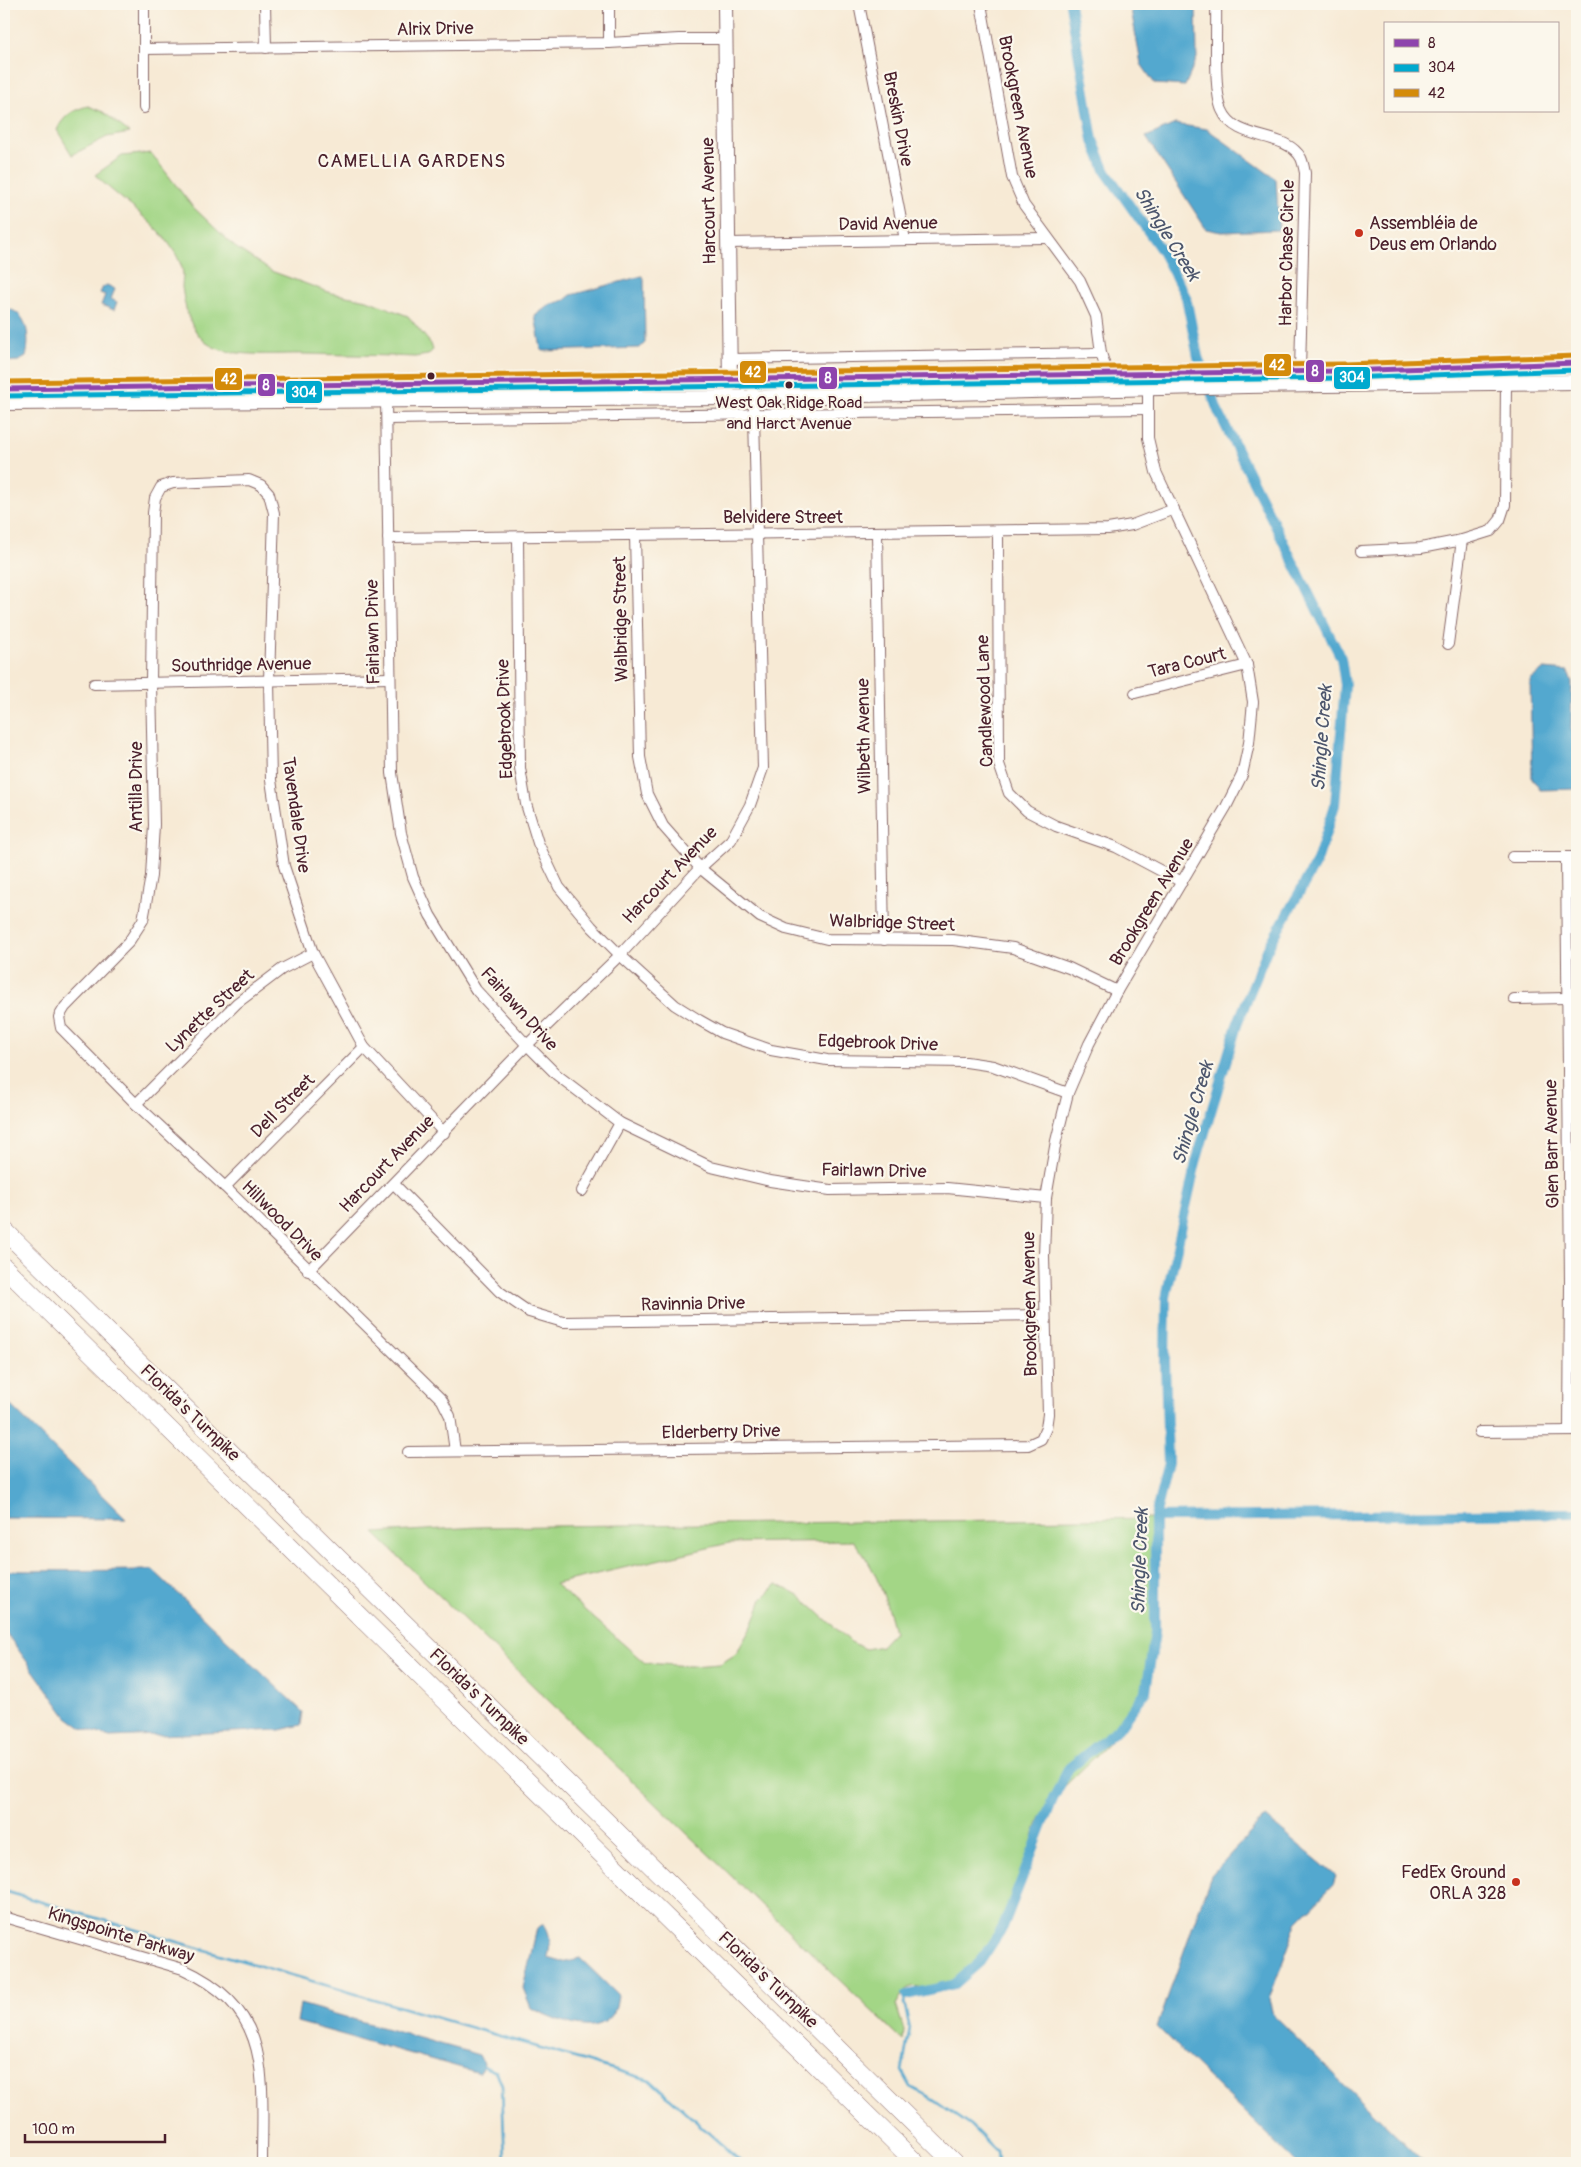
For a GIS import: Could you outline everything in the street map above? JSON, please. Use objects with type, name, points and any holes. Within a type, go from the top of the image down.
[{"type":"highway","name":"Florida's Turnpike","points":[[4,1230],[950,2159]]},
{"type":"highway","name":"Florida's Turnpike","points":[[4,1267],[916,2163]]},
{"type":"street","points":[[144,4],[144,108]]},
{"type":"street","points":[[265,4],[266,48]]},
{"type":"street","points":[[609,4],[609,43]]},
{"type":"street","name":"Harcourt Avenue","points":[[725,4],[730,398]]},
{"type":"street","name":"Breskin Drive","points":[[860,4],[904,240]]},
{"type":"street","name":"Brookgreen Avenue","points":[[981,4],[1012,177],[1024,205],[1080,281],[1096,316],[1101,353],[1108,373]]},
{"type":"street","name":"Harbor Chase Circle","points":[[1216,4],[1218,93],[1222,110],[1231,123],[1250,134],[1270,138],[1286,146],[1301,157],[1305,173],[1300,371]]},
{"type":"street","name":"Alrix Drive","points":[[144,49],[609,43],[679,39],[726,39]]},
{"type":"street","name":"David Avenue","points":[[729,243],[1047,238]]},
{"type":"street","points":[[730,359],[1101,353]]},
{"type":"street","points":[[4,389],[1300,371],[1577,363]]},
{"type":"street","points":[[1414,385],[1423,376],[1472,376],[1475,367]]},
{"type":"street","points":[[1148,389],[1150,381],[1200,379],[1212,372]]},
{"type":"street","points":[[978,393],[999,382],[1103,381],[1108,373]]},
{"type":"street","points":[[1538,382],[1546,374],[1577,375]]},
{"type":"street","name":"Harcourt Avenue","points":[[308,1271],[444,1133],[527,1045],[620,956],[700,868],[731,840],[750,805],[763,768],[753,378]]},
{"type":"street","points":[[386,400],[386,392],[388,390],[477,390],[494,388],[503,382]]},
{"type":"street","points":[[4,403],[730,398],[1236,386],[1577,382]]},
{"type":"street","points":[[1361,551],[1421,548],[1462,540],[1491,531],[1500,520],[1505,505],[1506,383]]},
{"type":"street","points":[[61,388],[62,402]]},
{"type":"street","name":"Brookgreen Avenue","points":[[1035,1443],[1041,1439],[1046,1428],[1048,1414],[1045,1314],[1046,1198],[1056,1141],[1068,1093],[1089,1044],[1116,992],[1209,838],[1242,775],[1249,743],[1253,702],[1247,665],[1156,472],[1148,438],[1148,389]]},
{"type":"street","name":"Fairlawn Drive","points":[[386,400],[392,773],[401,833],[414,877],[430,915],[476,990],[557,1075],[620,1123],[711,1167],[770,1181],[830,1190],[947,1188],[1046,1198]]},
{"type":"street","points":[[387,419],[1148,409]]},
{"type":"street","name":"Antilla Drive","points":[[61,1028],[59,1017],[65,1007],[128,943],[143,920],[152,876],[154,824],[152,683],[153,513],[156,498],[161,488],[173,483],[249,480],[261,485],[269,494],[274,513]]},
{"type":"street","name":"Belvidere Street","points":[[388,538],[1108,529],[1132,525],[1174,509]]},
{"type":"street","name":"Tavendale Drive","points":[[274,513],[269,681],[271,780],[284,866],[313,953],[364,1047],[444,1133]]},
{"type":"street","name":"Candlewood Lane","points":[[998,531],[1000,764],[1009,793],[1026,810],[1049,822],[1116,847],[1182,882]]},
{"type":"street","name":"Wilbeth Avenue","points":[[877,533],[884,940]]},
{"type":"street","name":"Walbridge Street","points":[[635,535],[640,757],[647,794],[663,826],[700,868],[760,917],[786,928],[827,938],[954,940],[1012,948],[1069,968],[1116,992]]},
{"type":"street","name":"Edgebrook Drive","points":[[518,537],[520,768],[526,804],[538,843],[559,887],[592,927],[620,956],[690,1015],[722,1033],[772,1050],[827,1060],[966,1062],[992,1066],[1068,1093]]},
{"type":"street","points":[[1448,644],[1462,540]]},
{"type":"street","name":"Tara Court","points":[[1135,693],[1247,665]]},
{"type":"street","name":"Southridge Avenue","points":[[94,684],[390,678]]},
{"type":"street","points":[[1512,857],[1577,857]]},
{"type":"street","name":"Glen Barr Avenue","points":[[1566,857],[1566,998],[1573,1175],[1573,1431]]},
{"type":"street","name":"Lynette Street","points":[[136,1104],[238,1002],[282,969],[313,953]]},
{"type":"street","points":[[1514,999],[1566,998]]},
{"type":"street","name":"Hillwood Drive","points":[[61,1028],[136,1104],[225,1188],[442,1400],[450,1416],[455,1451]]},
{"type":"street","name":"Dell Street","points":[[225,1188],[364,1047]]},
{"type":"street","points":[[582,1191],[620,1123]]},
{"type":"street","name":"Ravinnia Drive","points":[[394,1184],[500,1292],[529,1312],[563,1322],[1045,1314]]},
{"type":"street","points":[[1479,1432],[1573,1431]]},
{"type":"street","name":"Elderberry Drive","points":[[408,1452],[1035,1443]]},
{"type":"street","name":"Kingspointe Parkway","points":[[4,1917],[183,1969],[206,1979],[228,1998],[244,2017],[256,2043],[262,2072],[262,2163]]},
{"type":"green space","points":[[88,106],[103,112],[130,133],[107,137],[72,155],[57,130],[63,120],[70,114]]},
{"type":"green space","points":[[151,153],[192,206],[235,247],[271,271],[331,293],[367,300],[408,316],[431,344],[433,350],[428,355],[415,357],[250,354],[236,353],[211,346],[202,339],[190,321],[183,294],[182,268],[176,254],[167,241],[144,217],[95,175],[122,156]]},
{"type":"green space","points":[[1156,1518],[1157,1584],[1153,1657],[1142,1695],[1129,1718],[1104,1748],[1055,1797],[1041,1817],[1032,1839],[1023,1885],[981,1953],[962,1976],[950,1986],[937,1990],[913,1987],[902,1995],[896,2005],[904,2030],[903,2041],[374,1533],[478,1527]],"holes":[[[853,1541],[861,1551],[879,1584],[894,1632],[881,1646],[866,1649],[851,1642],[801,1597],[777,1584],[762,1599],[753,1624],[736,1654],[720,1664],[690,1666],[645,1663],[555,1584],[729,1543]]]},
{"type":"water","points":[[1130,4],[1196,4],[1197,58],[1185,86],[1155,84],[1141,64]]},
{"type":"water","points":[[1175,124],[1207,129],[1276,179],[1279,230],[1221,232],[1206,229],[1146,137]]},
{"type":"water","points":[[642,276],[644,279],[645,343],[640,348],[543,351],[541,349],[535,316],[549,305],[565,300],[571,295]]},
{"type":"water","points":[[107,285],[115,289],[111,299],[117,302],[114,310],[101,305],[105,295],[100,293],[103,287]]},
{"type":"water","points":[[8,309],[15,312],[24,321],[28,343],[26,357],[19,361],[4,362],[4,313]]},
{"type":"water","points":[[1544,669],[1568,671],[1572,682],[1571,730],[1577,746],[1577,789],[1540,790],[1532,778],[1530,680]]},
{"type":"water","points":[[4,1399],[126,1519],[4,1518]]},
{"type":"water","points":[[153,1570],[303,1712],[301,1725],[280,1730],[110,1737],[82,1728],[67,1717],[4,1630],[4,1571]]},
{"type":"water","points":[[1265,1817],[1336,1876],[1333,1885],[1298,1921],[1269,1999],[1273,2015],[1424,2163],[1296,2163],[1157,2027],[1211,1875]]},
{"type":"water","points":[[544,1924],[547,1928],[550,1945],[548,1958],[562,1962],[580,1958],[618,1995],[614,2012],[605,2022],[596,2025],[574,2025],[531,2008],[523,1988],[537,1928]]},
{"type":"water","points":[[300,2004],[479,2055],[483,2063],[480,2073],[297,2022]]},
{"type":"waterway","name":"Shingle Creek","points":[[907,1995],[955,1984],[980,1962],[1003,1927],[1053,1799],[1069,1768],[1118,1729],[1146,1691],[1155,1632],[1155,1517],[1168,1464],[1165,1362],[1166,1297],[1196,1162],[1237,1025],[1267,950],[1317,861],[1335,805],[1345,685],[1341,658],[1218,411],[1198,357],[1186,297],[1162,251],[1106,172],[1093,140],[1070,4]]},
{"type":"waterway","points":[[1155,1517],[1577,1513]]},
{"type":"waterway","points":[[4,1891],[650,2080],[742,2163]]},
{"type":"waterway","name":"Shingle Creek","points":[[907,1995],[904,2003],[910,2028],[902,2071],[911,2087],[933,2099],[970,2125],[997,2152],[998,2163]]},
{"type":"waterway","points":[[482,2066],[497,2072],[502,2086],[505,2163]]},
{"type":"transit line","name":"42","points":[[4,382],[1343,364],[1577,356]]},
{"type":"transit line","name":"8","points":[[4,389],[1343,371],[1577,363]]},
{"type":"transit line","name":"304","points":[[4,396],[1343,378],[1577,370]]},
{"type":"place","name":"Assembléia de Deus em Orlando","points":[[1359,233]]},
{"type":"place","name":"West Oak Ridge Road and Harct Avenue","points":[[789,385]]},
{"type":"place","name":"FedEx Ground ORLA 328","points":[[1516,1882]]},
{"type":"district","name":"CAMELLIA GARDENS","points":[[412,161]]}]
